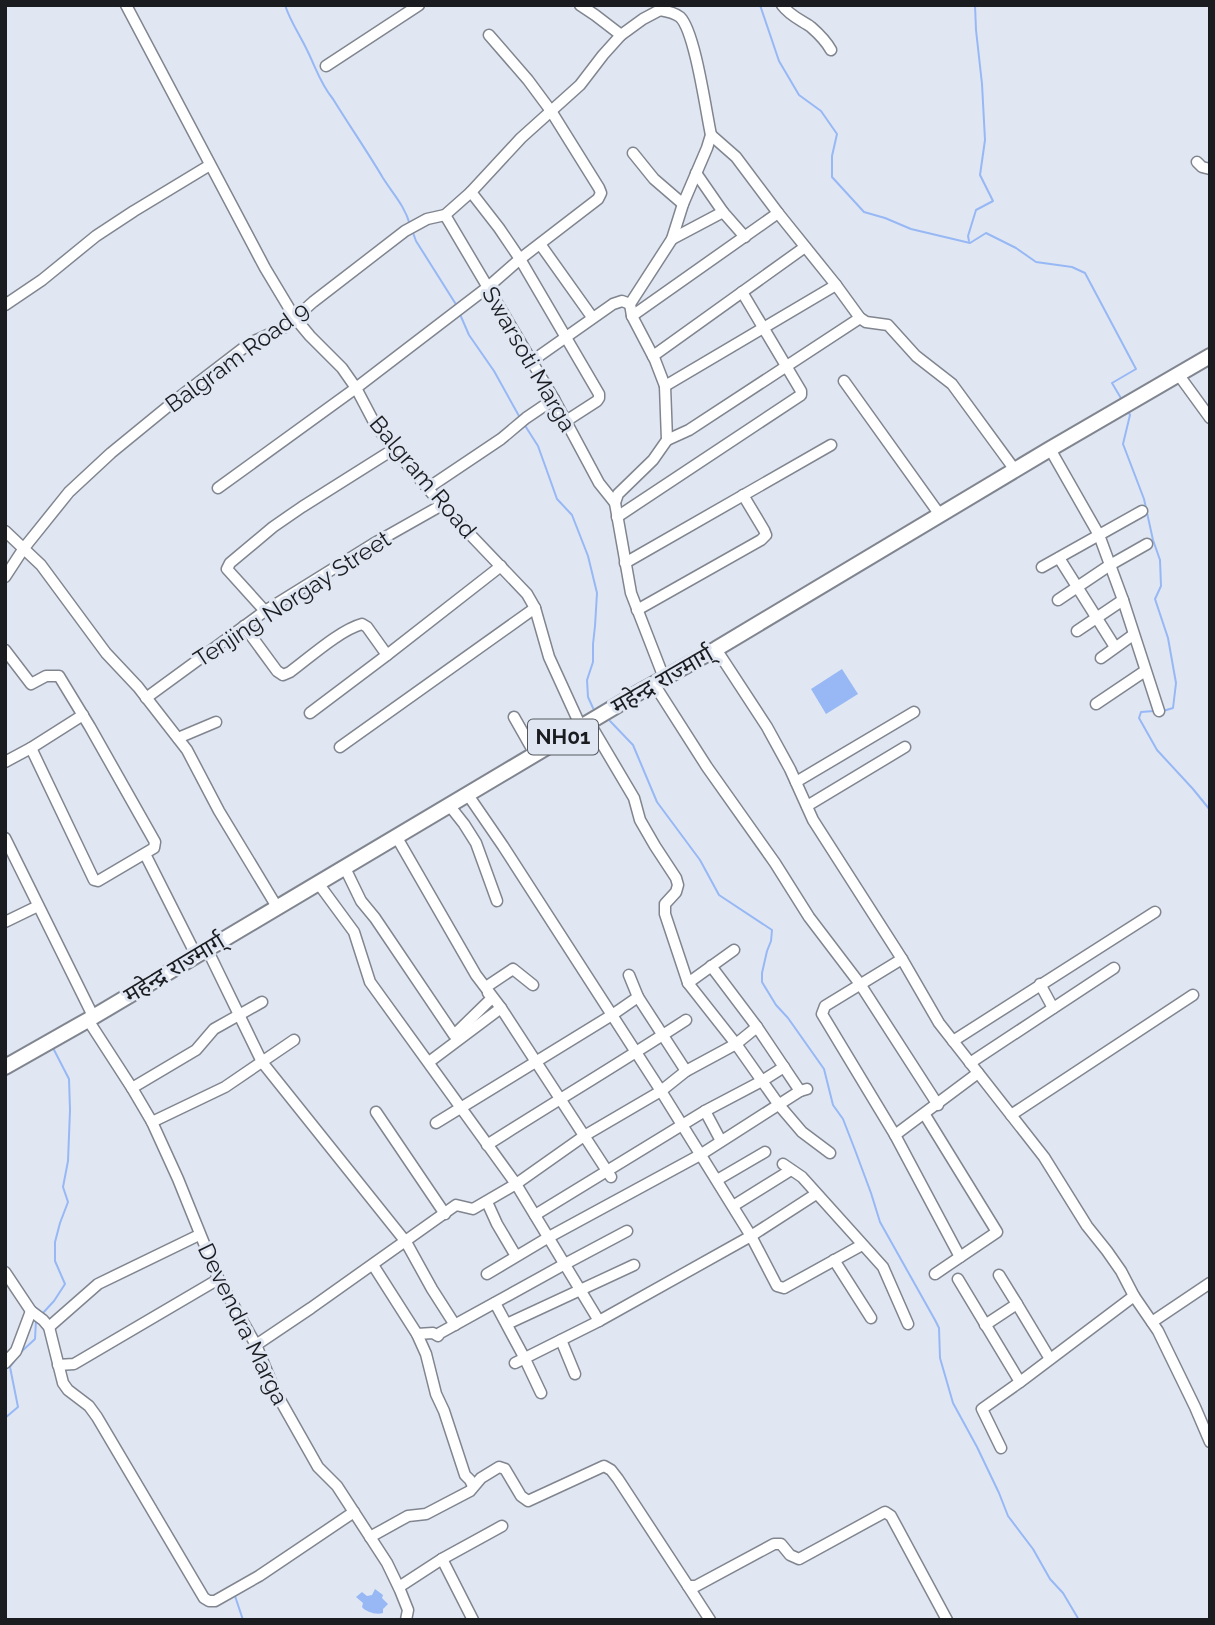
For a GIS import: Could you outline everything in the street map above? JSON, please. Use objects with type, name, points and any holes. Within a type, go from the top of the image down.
[{"type":"highway","name":"महेन्द्र राज्मार्ग्","points":[[5,1067],[1210,356]]},
{"type":"street","name":"Balgram Road","points":[[126,5],[265,268],[295,318],[342,368],[376,426],[394,449],[442,505],[527,594],[535,608],[549,657],[585,724],[634,798],[640,820],[676,878],[676,892],[665,904],[664,914],[688,983],[779,1105],[802,1132],[830,1153]]},
{"type":"street","points":[[326,66],[419,5]]},
{"type":"street","points":[[580,5],[621,35]]},
{"type":"street","points":[[782,5],[787,12],[822,36],[831,50]]},
{"type":"street","points":[[661,8],[680,17],[690,33],[711,135],[672,239],[630,304],[632,316],[665,386],[667,440]]},
{"type":"street","name":"Balgram Road 9","points":[[5,578],[24,548],[69,492],[111,453],[227,360],[250,344],[285,327],[410,228],[445,215],[471,192],[521,138],[580,85],[621,35],[661,8]]},
{"type":"street","points":[[218,488],[356,388],[488,287],[601,193],[551,111],[489,35]]},
{"type":"street","points":[[711,135],[737,157],[860,318],[873,324],[888,325],[916,356],[952,384],[1015,470]]},
{"type":"street","points":[[634,153],[654,179],[683,204]]},
{"type":"street","points":[[1197,162],[1210,169]]},
{"type":"street","points":[[5,305],[42,280],[96,236],[210,165]]},
{"type":"street","points":[[696,173],[723,212],[746,237]]},
{"type":"street","points":[[471,192],[520,259],[599,394],[599,398],[566,421]]},
{"type":"street","points":[[672,239],[723,212]]},
{"type":"street","points":[[632,316],[778,213]]},
{"type":"street","name":"Swarsoti Marga","points":[[445,215],[554,399],[599,483],[615,503]]},
{"type":"street","points":[[540,244],[592,317]]},
{"type":"street","points":[[653,356],[805,247]]},
{"type":"street","points":[[665,386],[836,285]]},
{"type":"street","points":[[617,517],[801,395],[742,292]]},
{"type":"street","points":[[532,361],[613,304],[622,301],[630,304]]},
{"type":"street","points":[[860,318],[689,429],[667,440],[653,460],[618,494],[615,503],[631,593],[659,681],[707,767],[775,863],[809,917],[860,984],[938,1105]]},
{"type":"street","points":[[1178,374],[1210,418]]},
{"type":"street","points":[[844,382],[940,515]]},
{"type":"street","points":[[428,488],[554,399]]},
{"type":"street","points":[[625,564],[831,445]]},
{"type":"street","points":[[265,611],[227,569],[230,563],[273,527],[394,449]]},
{"type":"street","points":[[1050,449],[1099,535],[1159,711]]},
{"type":"street","points":[[637,610],[766,536],[743,495]]},
{"type":"street","name":"Tenjing Norgay Street","points":[[146,698],[265,611],[442,505]]},
{"type":"street","points":[[1042,568],[1142,511]]},
{"type":"street","points":[[5,531],[41,565],[106,653],[187,750],[219,811],[277,907]]},
{"type":"street","points":[[1058,600],[1147,544]]},
{"type":"street","points":[[1059,558],[1115,647]]},
{"type":"street","points":[[310,713],[501,566]]},
{"type":"street","points":[[1077,631],[1123,600]]},
{"type":"street","points":[[340,747],[535,608]]},
{"type":"street","points":[[244,626],[277,671],[283,675],[355,626],[362,624],[367,626],[387,655]]},
{"type":"street","points":[[1101,658],[1133,635]]},
{"type":"street","points":[[716,649],[767,727],[825,839],[902,959],[939,1023],[1044,1157],[1158,1331],[1210,1442]]},
{"type":"street","points":[[5,650],[31,684],[46,676],[59,676],[155,842],[154,848],[99,881],[92,879],[32,748]]},
{"type":"street","points":[[1096,704],[1145,671]]},
{"type":"street","points":[[796,782],[914,712]]},
{"type":"street","points":[[5,762],[83,715]]},
{"type":"street","points":[[514,717],[535,754]]},
{"type":"street","points":[[178,738],[216,722]]},
{"type":"street","points":[[807,806],[905,747]]},
{"type":"street","points":[[468,795],[661,1091],[751,1236],[777,1286],[781,1288],[862,1245]]},
{"type":"street","points":[[449,805],[476,843],[497,901]]},
{"type":"street","points":[[344,866],[361,901],[454,1035],[492,998],[396,836]]},
{"type":"street","name":"Devendra Marga","points":[[5,838],[91,1018],[152,1122],[218,1278],[256,1345],[275,1391],[318,1467],[337,1486],[387,1563],[408,1610],[406,1620]]},
{"type":"street","points":[[145,854],[239,1014],[262,1062],[406,1242],[455,1325]]},
{"type":"street","points":[[318,883],[354,932],[370,982],[516,1184],[599,1321]]},
{"type":"street","points":[[5,922],[38,906]]},
{"type":"street","points":[[953,1041],[1155,912]]},
{"type":"street","points":[[688,983],[734,950]]},
{"type":"street","points":[[902,959],[825,1006],[822,1014],[895,1135],[960,1257]]},
{"type":"street","points":[[503,962],[533,985]]},
{"type":"street","points":[[487,1274],[700,1155],[804,1090],[784,1067],[711,966]]},
{"type":"street","points":[[970,1063],[1114,968]]},
{"type":"street","points":[[486,987],[513,969]]},
{"type":"street","points":[[476,975],[609,1174]]},
{"type":"street","points":[[629,975],[638,997],[686,1071]]},
{"type":"street","points":[[1040,984],[1053,1008]]},
{"type":"street","points":[[1011,1115],[1193,995]]},
{"type":"street","points":[[436,1123],[638,997]]},
{"type":"street","points":[[132,1088],[196,1050],[214,1029],[262,1002]]},
{"type":"street","points":[[429,1062],[501,1009]]},
{"type":"street","points":[[487,1145],[686,1020]]},
{"type":"street","points":[[256,1345],[456,1205],[473,1209],[487,1202],[584,1136],[661,1091],[686,1071],[736,1044],[757,1027]]},
{"type":"street","points":[[152,1122],[225,1087],[294,1040]]},
{"type":"street","points":[[535,1215],[609,1174],[705,1111],[784,1067]]},
{"type":"street","points":[[895,1135],[978,1073]]},
{"type":"street","points":[[705,1111],[721,1141]]},
{"type":"street","points":[[376,1112],[445,1214]]},
{"type":"street","points":[[925,1115],[997,1232],[935,1274]]},
{"type":"street","points":[[717,1180],[765,1152]]},
{"type":"street","points":[[733,1206],[787,1167],[802,1177],[883,1267],[908,1324]]},
{"type":"street","points":[[515,1363],[599,1321],[751,1236],[816,1194]]},
{"type":"street","points":[[487,1202],[516,1256]]},
{"type":"street","points":[[417,1334],[433,1333],[438,1336],[627,1231]]},
{"type":"street","points":[[5,1363],[39,1318],[98,1284],[199,1235]]},
{"type":"street","points":[[834,1260],[871,1318]]},
{"type":"street","points":[[373,1265],[417,1334],[465,1475],[473,1486]]},
{"type":"street","points":[[507,1324],[634,1265]]},
{"type":"street","points":[[5,1272],[53,1338],[65,1387],[89,1406],[97,1417],[204,1598],[215,1601],[259,1576],[354,1511]]},
{"type":"street","points":[[999,1275],[1050,1359]]},
{"type":"street","points":[[58,1365],[74,1364],[218,1278]]},
{"type":"street","points":[[958,1279],[1020,1382]]},
{"type":"street","points":[[1152,1322],[1210,1283]]},
{"type":"street","points":[[1001,1448],[982,1409],[1134,1296]]},
{"type":"street","points":[[495,1303],[541,1393]]},
{"type":"street","points":[[985,1325],[1017,1304]]},
{"type":"street","points":[[561,1340],[575,1374]]},
{"type":"street","points":[[370,1537],[408,1516],[426,1514],[470,1491],[487,1474],[502,1467],[508,1472],[521,1496],[528,1501],[601,1466],[607,1467],[618,1479],[710,1620]]},
{"type":"street","points":[[688,1586],[696,1586],[774,1544],[784,1546],[790,1556],[799,1559],[885,1512],[891,1516],[947,1620]]},
{"type":"street","points":[[399,1587],[442,1559],[502,1526]]},
{"type":"street","points":[[442,1559],[473,1620]]},
{"type":"water","points":[[842,669],[858,694],[826,714],[811,689]]},
{"type":"water","points":[[375,1589],[383,1595],[382,1598],[388,1604],[383,1613],[366,1610],[356,1597],[362,1592],[367,1596],[372,1595]]},
{"type":"waterway","points":[[285,5],[325,87],[402,206],[410,225]]},
{"type":"waterway","points":[[760,5],[779,61],[799,95],[821,111],[837,134],[832,156],[832,177],[864,212],[911,229],[970,243],[986,233],[1036,262],[1072,267],[1085,273],[1136,369],[1112,383],[1122,400]]},
{"type":"waterway","points":[[969,241],[976,210],[993,201],[980,175],[985,140],[975,5]]},
{"type":"waterway","points":[[412,230],[416,241],[457,306]]},
{"type":"waterway","points":[[459,312],[469,335],[494,371],[519,416]]},
{"type":"waterway","points":[[1128,411],[1130,415],[1123,444],[1144,499],[1160,560],[1161,586],[1155,599],[1168,638],[1176,683],[1173,708],[1163,711]]},
{"type":"waterway","points":[[524,424],[538,446],[557,499],[572,515],[588,556],[597,593],[593,662],[587,680],[588,697],[593,708]]},
{"type":"waterway","points":[[1154,711],[1141,712],[1139,718],[1157,750],[1210,810]]},
{"type":"waterway","points":[[610,721],[633,745],[657,802],[700,860],[719,895],[772,930],[762,982],[824,1069],[833,1105],[843,1119],[880,1222],[939,1328],[940,1358],[953,1403],[977,1447],[1008,1516],[1079,1620]]},
{"type":"waterway","points":[[42,1314],[65,1284],[55,1261],[55,1242],[68,1202],[63,1187],[68,1161],[69,1079],[52,1046]]},
{"type":"waterway","points":[[5,1418],[18,1407],[10,1367],[35,1339],[36,1320]]},
{"type":"waterway","points":[[235,1596],[243,1620]]}]
